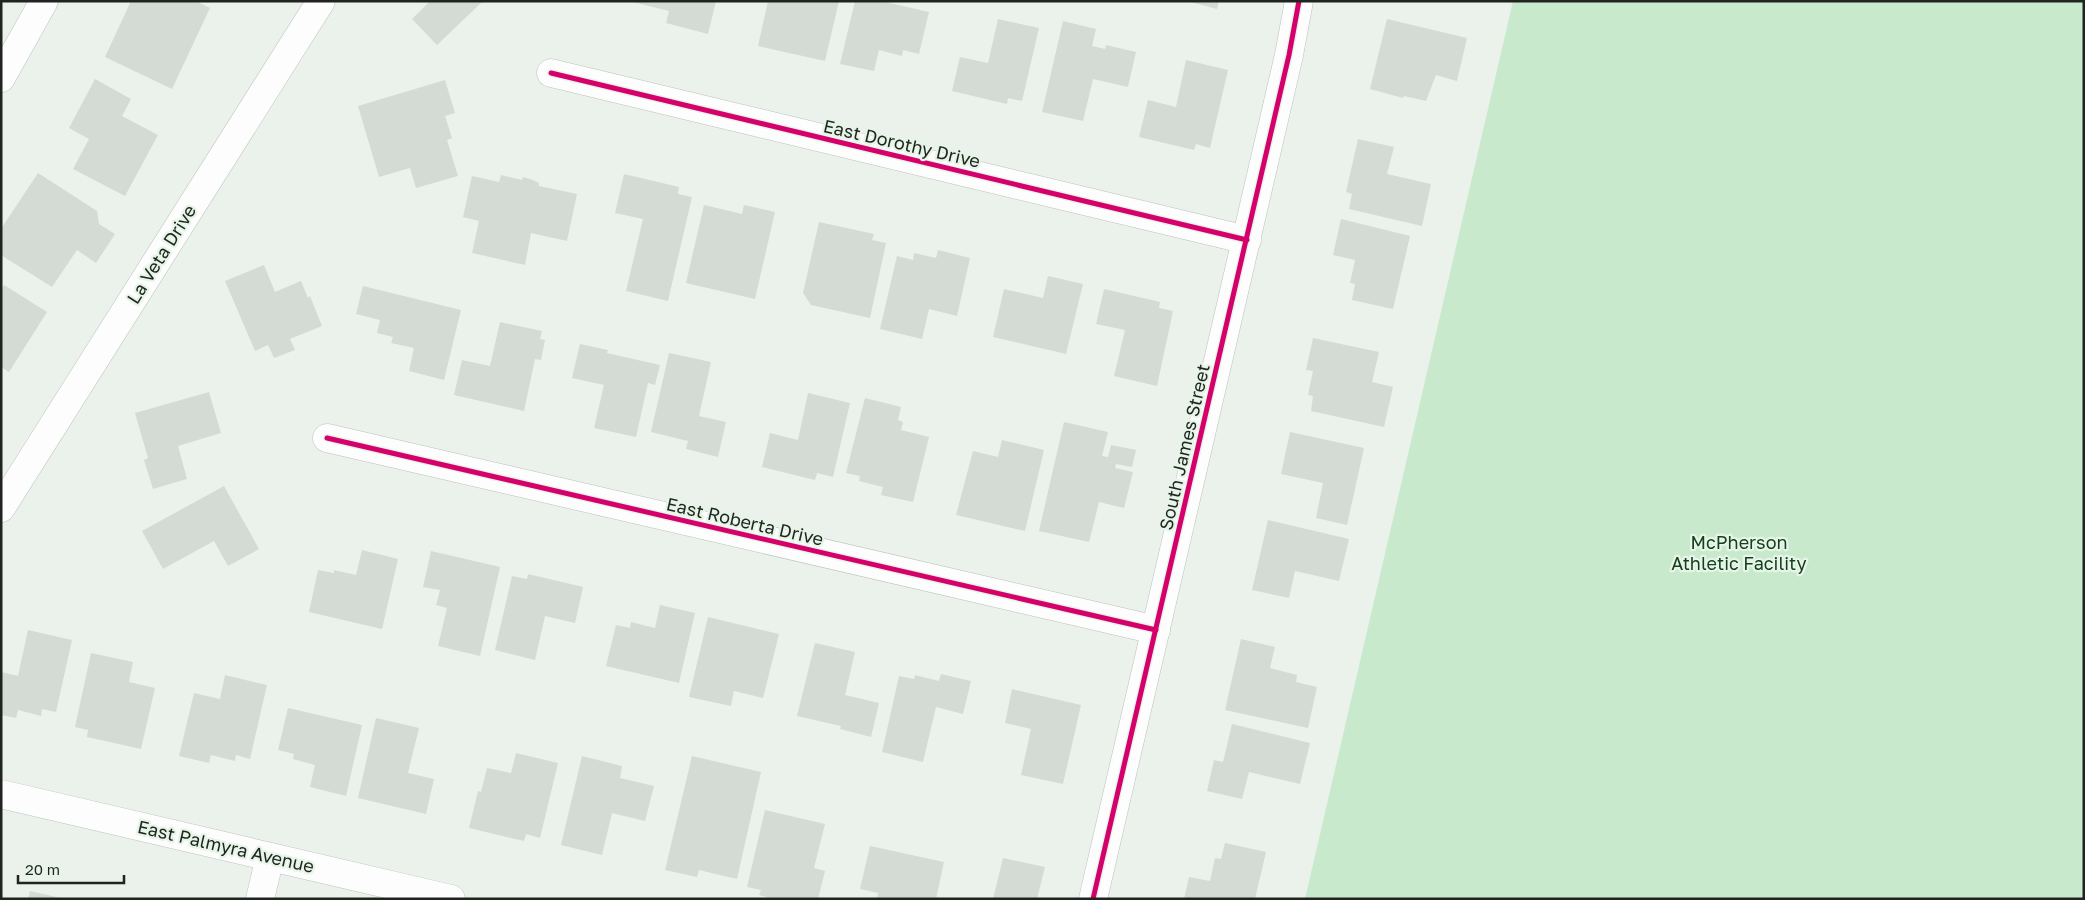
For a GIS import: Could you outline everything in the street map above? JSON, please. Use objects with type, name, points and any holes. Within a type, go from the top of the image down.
[{"type":"street","points":[[1,78],[44,1]]},
{"type":"street","name":"La Veta Drive","points":[[1,508],[321,1]]},
{"type":"street","name":"South James Street","points":[[1093,899],[1289,55],[1299,1]]},
{"type":"street","name":"East Dorothy Drive","points":[[551,73],[1246,240]]},
{"type":"street","name":"East Roberta Drive","points":[[327,438],[1156,630]]},
{"type":"street","name":"East Palmyra Avenue","points":[[1,794],[451,899]]},
{"type":"street","points":[[260,899],[270,856]]},
{"type":"green space","name":"McPherson Athletic Facility","points":[[1513,1],[2084,1],[2084,899],[1305,899]]},
{"type":"building","points":[[131,1],[196,1],[210,8],[172,89],[105,57]]},
{"type":"building","points":[[430,1],[483,1],[437,45],[412,19]]},
{"type":"building","points":[[716,1],[708,34],[666,23],[669,11],[633,2]]},
{"type":"building","points":[[768,1],[839,1],[825,61],[758,46]]},
{"type":"building","points":[[855,1],[881,1],[929,12],[919,54],[903,50],[902,56],[879,50],[874,71],[840,64]]},
{"type":"building","points":[[1187,1],[1219,1],[1217,9]]},
{"type":"building","points":[[998,19],[1039,28],[1022,101],[1008,98],[1007,104],[952,91],[960,57],[988,63]]},
{"type":"building","points":[[1387,19],[1467,38],[1457,81],[1436,75],[1426,101],[1404,96],[1403,98],[1370,89]]},
{"type":"building","points":[[1063,21],[1096,29],[1092,46],[1105,49],[1106,45],[1136,52],[1128,87],[1093,79],[1083,121],[1042,112]]},
{"type":"building","points":[[1186,60],[1228,70],[1210,148],[1196,144],[1194,150],[1139,137],[1148,100],[1176,107]]},
{"type":"building","points":[[95,79],[131,99],[122,116],[158,135],[125,196],[73,169],[89,139],[69,128]]},
{"type":"building","points":[[445,80],[455,113],[445,116],[452,138],[447,140],[458,176],[416,188],[410,168],[379,177],[358,106]]},
{"type":"building","points":[[1358,139],[1394,147],[1387,174],[1431,184],[1422,226],[1349,209],[1352,194],[1346,192]]},
{"type":"building","points":[[38,173],[97,211],[99,224],[115,234],[96,263],[77,250],[52,287],[1,255],[1,229]]},
{"type":"building","points":[[624,174],[679,187],[678,194],[692,197],[668,301],[626,291],[643,219],[615,213]]},
{"type":"building","points":[[501,175],[522,180],[523,177],[539,183],[539,186],[577,194],[567,241],[531,233],[525,265],[472,253],[479,221],[463,217],[472,176],[499,182]]},
{"type":"building","points":[[704,205],[742,214],[744,205],[775,212],[755,299],[686,283]]},
{"type":"building","points":[[1341,219],[1410,236],[1393,309],[1352,300],[1355,284],[1350,283],[1355,260],[1333,255]]},
{"type":"building","points":[[819,222],[874,234],[872,240],[886,243],[870,318],[811,305],[803,293]]},
{"type":"building","points":[[938,250],[970,258],[957,316],[929,309],[922,339],[880,329],[897,256],[913,260],[914,253],[936,258]]},
{"type":"building","points":[[264,265],[275,292],[301,281],[308,298],[310,296],[322,326],[290,339],[295,350],[274,358],[268,345],[255,351],[225,281]]},
{"type":"building","points":[[1048,276],[1083,284],[1066,354],[993,337],[1004,289],[1043,298]]},
{"type":"building","points":[[4,285],[47,312],[9,372],[1,367],[1,290]]},
{"type":"building","points":[[363,286],[461,310],[444,380],[409,371],[414,348],[391,343],[393,337],[377,333],[380,320],[356,314]]},
{"type":"building","points":[[1104,289],[1160,302],[1159,308],[1173,311],[1157,386],[1114,376],[1125,330],[1096,324]]},
{"type":"building","points":[[500,322],[542,331],[540,339],[545,340],[541,360],[535,359],[524,411],[454,395],[462,360],[490,366]]},
{"type":"building","points":[[1313,338],[1379,352],[1372,382],[1393,387],[1384,427],[1311,411],[1313,396],[1308,395],[1313,371],[1306,370]]},
{"type":"building","points":[[580,344],[608,350],[607,353],[660,365],[655,385],[648,383],[636,437],[594,428],[604,385],[572,378]]},
{"type":"building","points":[[669,353],[711,362],[699,416],[726,422],[718,457],[686,449],[688,441],[651,432]]},
{"type":"building","points":[[209,392],[221,433],[178,446],[187,479],[153,489],[144,460],[148,458],[135,413]]},
{"type":"building","points":[[808,393],[850,403],[833,477],[817,473],[815,480],[762,467],[770,433],[798,440]]},
{"type":"building","points":[[865,398],[901,407],[898,420],[903,422],[901,430],[929,437],[913,502],[881,495],[883,487],[859,481],[860,476],[846,473]]},
{"type":"building","points":[[1064,422],[1108,432],[1102,456],[1108,457],[1111,445],[1136,450],[1132,467],[1116,464],[1115,468],[1133,472],[1124,508],[1099,502],[1089,542],[1039,531]]},
{"type":"building","points":[[1290,432],[1364,448],[1347,525],[1316,518],[1323,483],[1281,474]]},
{"type":"building","points":[[1002,440],[1044,450],[1025,531],[956,515],[973,451],[998,457]]},
{"type":"building","points":[[224,486],[259,549],[228,566],[214,541],[163,569],[142,531]]},
{"type":"building","points":[[1268,520],[1349,539],[1339,581],[1295,571],[1289,598],[1252,590]]},
{"type":"building","points":[[362,550],[398,559],[382,629],[309,612],[318,570],[334,573],[334,570],[356,575]]},
{"type":"building","points":[[431,551],[500,567],[480,656],[438,646],[447,608],[436,605],[440,590],[423,587]]},
{"type":"building","points":[[528,574],[583,587],[575,623],[545,616],[535,660],[495,650],[512,576],[527,579]]},
{"type":"building","points":[[660,605],[695,613],[679,683],[606,666],[616,625],[630,628],[631,622],[655,628]]},
{"type":"building","points":[[708,617],[779,634],[763,698],[734,691],[731,706],[689,697]]},
{"type":"building","points":[[28,630],[72,640],[56,712],[42,709],[41,716],[18,710],[16,718],[1,715],[1,672],[18,676]]},
{"type":"building","points":[[1241,639],[1275,647],[1270,668],[1297,675],[1296,682],[1317,687],[1308,728],[1225,710]]},
{"type":"building","points":[[815,643],[855,652],[845,695],[879,703],[871,737],[840,729],[841,726],[797,716]]},
{"type":"building","points":[[91,653],[133,662],[129,682],[155,688],[141,749],[87,737],[88,730],[75,727]]},
{"type":"building","points":[[941,674],[971,681],[963,714],[936,707],[923,762],[882,752],[899,676],[914,679],[915,675],[939,681]]},
{"type":"building","points":[[225,675],[267,685],[250,759],[236,755],[235,761],[211,755],[209,763],[179,756],[194,693],[220,699]]},
{"type":"building","points":[[1012,689],[1081,705],[1063,784],[1021,775],[1031,729],[1005,723]]},
{"type":"building","points":[[288,708],[362,725],[346,796],[310,787],[315,765],[293,759],[294,754],[278,750]]},
{"type":"building","points":[[376,718],[419,728],[408,773],[434,779],[426,814],[358,798]]},
{"type":"building","points":[[1232,724],[1310,743],[1300,784],[1249,772],[1242,799],[1207,791],[1214,760],[1223,762]]},
{"type":"building","points":[[516,753],[558,763],[540,838],[526,834],[524,841],[469,828],[478,791],[481,792],[487,768],[511,773]]},
{"type":"building","points":[[582,756],[622,766],[620,778],[654,786],[645,821],[612,813],[602,855],[561,845]]},
{"type":"building","points":[[692,756],[761,772],[737,879],[699,870],[697,877],[665,870]]},
{"type":"building","points":[[765,810],[825,824],[814,868],[825,871],[818,899],[774,899],[759,895],[761,890],[747,887]]},
{"type":"building","points":[[1225,843],[1266,852],[1255,899],[1184,899],[1189,877],[1210,881],[1215,858],[1221,859]]},
{"type":"building","points":[[870,846],[944,862],[936,899],[877,899],[878,893],[860,889]]},
{"type":"building","points":[[1003,858],[1045,867],[1037,899],[993,899]]},
{"type":"building","points":[[30,891],[61,898],[61,899],[28,899]]},
{"type":"cycle path","points":[[1093,899],[1289,55],[1299,1]]},
{"type":"cycle path","points":[[551,73],[1247,240]]},
{"type":"cycle path","points":[[327,438],[1156,630]]}]
